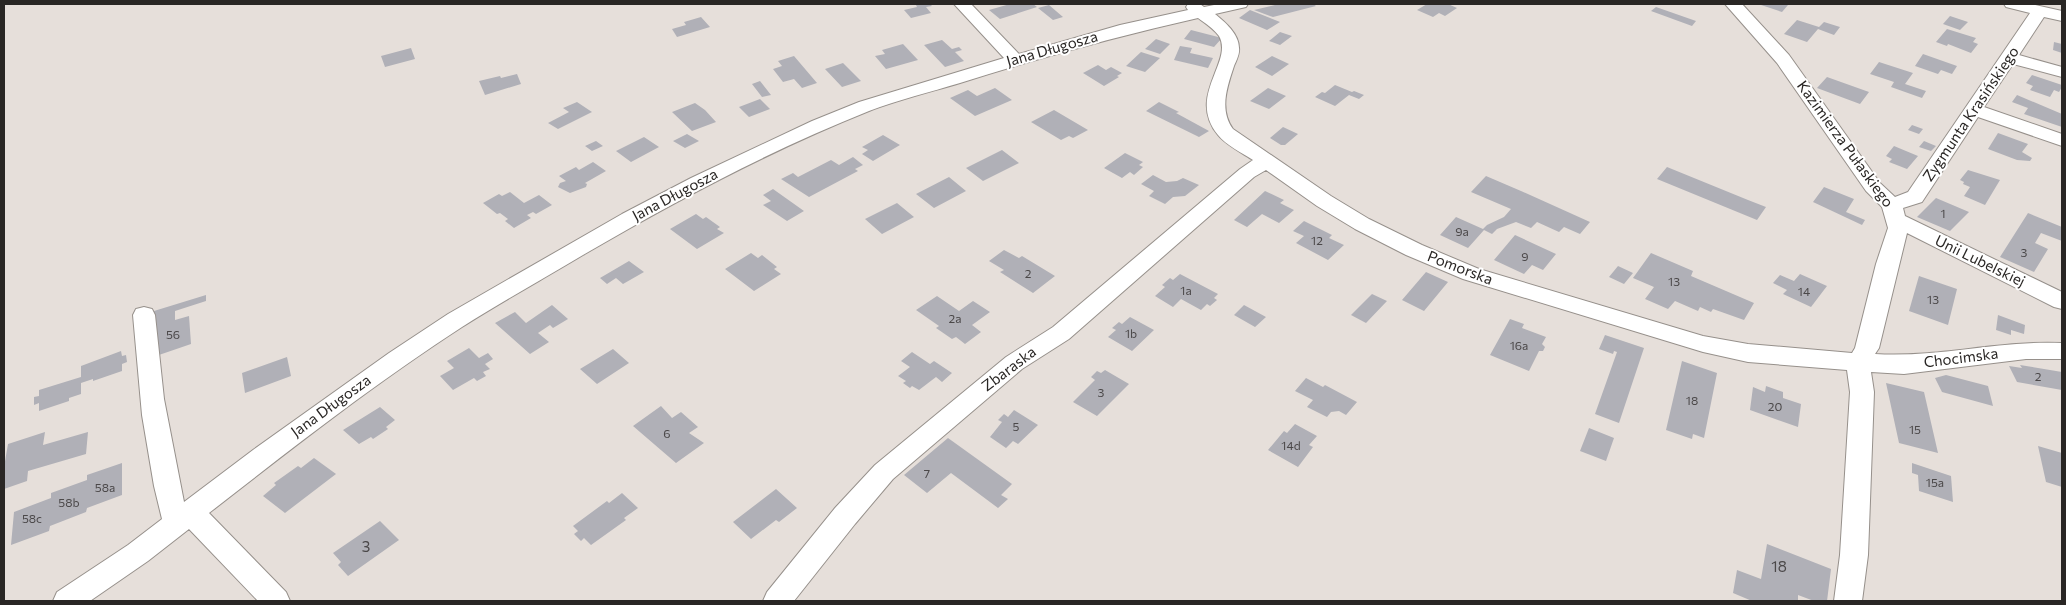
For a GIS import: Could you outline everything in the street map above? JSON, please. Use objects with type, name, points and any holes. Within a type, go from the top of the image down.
[{"type":"street","points":[[962,4],[1016,60]]},
{"type":"street","name":"Jana Długosza","points":[[67,601],[138,553],[262,456],[397,359],[456,320],[668,198],[732,165],[838,117],[927,86],[1195,8],[1240,4]]},
{"type":"street","name":"Kazimierza Pułaskiego","points":[[1733,4],[1783,59],[1874,187],[1894,212],[1898,228],[1886,264],[1867,348],[1859,362],[1859,378],[1862,392],[1859,481],[1854,555],[1848,601]]},
{"type":"street","points":[[2012,4],[2062,16]]},
{"type":"street","name":"Pomorska","points":[[1195,8],[1228,34],[1231,41],[1231,49],[1214,105],[1215,116],[1220,127],[1265,161],[1362,224],[1414,250],[1471,274],[1702,344],[1748,353],[1859,362]]},
{"type":"street","name":"Zygmunta Krasińskiego","points":[[1894,212],[1915,197],[2040,10]]},
{"type":"street","points":[[2009,56],[2062,72]]},
{"type":"street","points":[[1974,110],[2062,140]]},
{"type":"street","name":"Zbaraska","points":[[777,601],[845,516],[884,472],[1014,363],[1061,333],[1247,173],[1265,161]]},
{"type":"street","name":"Unii Lubelskiej","points":[[1894,212],[2062,301]]},
{"type":"street","points":[[144,316],[146,357],[151,397],[170,505],[276,601]]},
{"type":"street","name":"Chocimska","points":[[1859,362],[1904,365],[2026,350],[2062,351]]},
{"type":"building","points":[[930,4],[932,6],[926,7],[931,13],[911,18],[904,10],[917,7],[916,5]]},
{"type":"building","points":[[1010,4],[1033,4],[1037,7],[1000,19],[989,10]]},
{"type":"building","points":[[1279,4],[1313,4],[1316,6],[1273,17],[1254,10]]},
{"type":"building","points":[[1427,4],[1448,4],[1457,8],[1445,16],[1439,13],[1433,17],[1417,10]]},
{"type":"building","points":[[1758,4],[1784,4],[1788,5],[1782,12]]},
{"type":"building","points":[[1049,5],[1063,17],[1053,20],[1038,8]]},
{"type":"building","points":[[1656,7],[1696,21],[1692,26],[1651,11]]},
{"type":"building","points":[[1250,10],[1280,22],[1267,30],[1239,18]]},
{"type":"building","points":[[1950,16],[1968,22],[1960,30],[1943,24]]},
{"type":"building","points":[[701,17],[710,27],[677,37],[672,29],[686,25],[684,22]]},
{"type":"building","points":[[1797,20],[1819,27],[1824,22],[1840,27],[1834,35],[1818,29],[1807,42],[1784,34]]},
{"type":"building","points":[[1947,29],[1976,38],[1973,42],[1978,44],[1971,53],[1948,44],[1947,46],[1936,42]]},
{"type":"building","points":[[1191,30],[1222,38],[1214,47],[1184,39]]},
{"type":"building","points":[[1280,32],[1292,36],[1280,45],[1269,41]]},
{"type":"building","points":[[1156,39],[1170,44],[1160,54],[1145,49]]},
{"type":"building","points":[[942,40],[952,49],[959,47],[962,50],[955,52],[964,61],[945,67],[924,45]]},
{"type":"building","points":[[2054,42],[2062,44],[2062,53],[2053,50]]},
{"type":"building","points":[[903,44],[918,60],[886,69],[875,56],[885,54],[882,50]]},
{"type":"building","points":[[1180,46],[1192,48],[1190,53],[1213,58],[1208,68],[1174,60]]},
{"type":"building","points":[[411,48],[415,59],[385,67],[381,56]]},
{"type":"building","points":[[1141,52],[1160,58],[1145,72],[1126,66]]},
{"type":"building","points":[[1923,54],[1957,66],[1952,74],[1941,70],[1938,74],[1915,66]]},
{"type":"building","points":[[794,56],[817,83],[802,88],[794,79],[783,82],[773,69],[782,66],[778,61]]},
{"type":"building","points":[[1272,56],[1289,64],[1272,76],[1255,67]]},
{"type":"building","points":[[1879,62],[1913,73],[1905,84],[1926,91],[1922,98],[1891,87],[1894,82],[1870,74]]},
{"type":"building","points":[[843,63],[861,81],[842,87],[825,69]]},
{"type":"building","points":[[1098,65],[1106,70],[1111,67],[1122,73],[1104,86],[1083,73]]},
{"type":"building","points":[[517,74],[521,84],[485,95],[479,81],[500,76],[501,78]]},
{"type":"building","points":[[2032,75],[2062,85],[2062,87],[2059,92],[2054,90],[2050,97],[2030,90],[2033,86],[2026,83]]},
{"type":"building","points":[[1827,77],[1869,92],[1860,104],[1817,88]]},
{"type":"building","points":[[760,81],[771,95],[762,97],[752,84]]},
{"type":"building","points":[[1335,85],[1364,95],[1359,99],[1349,95],[1335,106],[1315,97],[1322,92],[1325,93]]},
{"type":"building","points":[[995,88],[1012,100],[975,116],[950,98],[968,90],[977,96]]},
{"type":"building","points":[[1268,88],[1286,96],[1269,109],[1250,101]]},
{"type":"building","points":[[2017,95],[2062,114],[2062,127],[2024,114],[2028,108],[2012,102]]},
{"type":"building","points":[[760,99],[770,109],[749,117],[739,107]]},
{"type":"building","points":[[577,102],[592,112],[558,129],[548,123],[569,112],[563,108]]},
{"type":"building","points":[[1159,102],[1209,131],[1199,137],[1146,111]]},
{"type":"building","points":[[695,103],[705,110],[716,122],[692,131],[672,112]]},
{"type":"building","points":[[1054,110],[1088,130],[1073,138],[1069,136],[1061,140],[1031,122]]},
{"type":"building","points":[[1912,125],[1923,129],[1919,134],[1908,130]]},
{"type":"building","points":[[1283,127],[1298,134],[1285,145],[1281,145],[1270,138]]},
{"type":"building","points":[[1998,133],[2028,144],[2022,152],[2032,158],[2030,161],[2017,160],[1988,149]]},
{"type":"building","points":[[687,134],[699,141],[685,148],[673,141]]},
{"type":"building","points":[[883,135],[900,145],[873,161],[862,154],[868,150],[862,147]]},
{"type":"building","points":[[644,137],[659,147],[631,162],[616,151]]},
{"type":"building","points":[[596,141],[603,146],[592,151],[585,146]]},
{"type":"building","points":[[1924,141],[1936,146],[1931,151],[1919,147]]},
{"type":"building","points":[[1894,146],[1918,156],[1907,169],[1889,162],[1892,159],[1886,156]]},
{"type":"building","points":[[1002,150],[1019,163],[983,181],[966,168]]},
{"type":"building","points":[[1125,153],[1143,162],[1139,165],[1143,167],[1134,175],[1130,172],[1122,178],[1104,168]]},
{"type":"building","points":[[853,157],[863,165],[855,169],[858,171],[809,197],[781,179],[793,173],[798,177],[831,160],[839,165]]},
{"type":"building","points":[[593,162],[606,171],[585,183],[587,184],[586,187],[570,193],[558,187],[560,183],[566,181],[559,176],[576,167],[579,170]]},
{"type":"building","points":[[1667,167],[1766,207],[1757,220],[1657,179]]},
{"type":"building","points":[[1968,170],[2000,180],[1985,205],[1964,196],[1970,187],[1963,184],[1964,182],[1960,180]]},
{"type":"building","points":[[1153,175],[1166,182],[1177,181],[1183,178],[1199,185],[1185,196],[1173,197],[1165,204],[1149,196],[1154,191],[1141,184]]},
{"type":"building","points":[[1486,176],[1590,222],[1580,234],[1564,227],[1559,232],[1537,222],[1531,228],[1516,222],[1497,229],[1492,234],[1484,230],[1468,248],[1440,235],[1456,217],[1483,229],[1504,217],[1511,209],[1471,192]]},
{"type":"building","points":[[949,177],[966,191],[934,208],[916,194]]},
{"type":"building","points":[[1824,187],[1854,199],[1846,212],[1865,220],[1862,225],[1813,202]]},
{"type":"building","points":[[773,189],[804,211],[787,221],[763,205],[771,201],[763,195]]},
{"type":"building","points":[[1265,191],[1284,200],[1280,203],[1294,210],[1279,223],[1262,214],[1247,227],[1234,220]]},
{"type":"building","points":[[510,192],[524,203],[539,195],[552,205],[536,214],[533,212],[527,215],[531,218],[514,228],[505,221],[508,219],[500,213],[497,214],[483,203],[499,194],[502,196]]},
{"type":"building","points":[[1936,198],[1969,212],[1950,231],[1917,217]]},
{"type":"building","points":[[897,203],[914,217],[882,234],[865,219]]},
{"type":"building","points":[[2028,213],[2062,227],[2062,241],[2041,233],[2035,243],[2048,249],[2034,272],[2000,257]]},
{"type":"building","points":[[696,214],[703,219],[706,217],[720,227],[717,229],[724,233],[697,249],[670,229]]},
{"type":"building","points":[[1304,221],[1332,235],[1329,238],[1344,245],[1328,260],[1296,243],[1304,236],[1293,231]]},
{"type":"building","points":[[1515,235],[1556,254],[1543,270],[1532,265],[1524,274],[1494,260]]},
{"type":"building","points":[[1004,250],[1019,258],[1022,256],[1055,276],[1033,293],[1000,272],[1004,270],[989,261]]},
{"type":"building","points":[[751,253],[758,258],[762,255],[777,267],[774,269],[781,274],[754,291],[725,269]]},
{"type":"building","points":[[1651,253],[1693,271],[1691,276],[1754,303],[1744,320],[1713,309],[1711,312],[1700,307],[1698,311],[1675,301],[1668,309],[1645,299],[1654,287],[1633,278]]},
{"type":"building","points":[[629,261],[644,272],[623,284],[616,278],[607,284],[600,278]]},
{"type":"building","points":[[1618,266],[1633,273],[1624,284],[1609,277]]},
{"type":"building","points":[[1426,272],[1448,282],[1424,311],[1402,300]]},
{"type":"building","points":[[1180,274],[1218,294],[1214,298],[1217,300],[1210,306],[1207,304],[1201,310],[1181,299],[1173,307],[1155,296],[1165,287],[1162,285],[1170,278],[1173,280]]},
{"type":"building","points":[[1800,274],[1827,286],[1811,307],[1783,294],[1787,290],[1773,283],[1780,275],[1794,281]]},
{"type":"building","points":[[1919,276],[1957,289],[1948,325],[1909,311]]},
{"type":"building","points":[[1372,294],[1387,301],[1366,323],[1351,315]]},
{"type":"building","points":[[206,295],[206,301],[175,311],[175,320],[189,316],[191,344],[156,356],[154,311]]},
{"type":"building","points":[[937,296],[959,311],[973,301],[990,312],[972,325],[981,332],[965,344],[956,337],[952,339],[936,328],[939,326],[916,310]]},
{"type":"building","points":[[552,305],[568,319],[553,328],[550,325],[538,333],[549,342],[530,354],[495,323],[515,312],[526,323]]},
{"type":"building","points":[[1244,305],[1266,317],[1255,327],[1234,315]]},
{"type":"building","points":[[1998,315],[2025,325],[2024,334],[2011,330],[2011,335],[1996,330]]},
{"type":"building","points":[[1130,317],[1154,330],[1132,351],[1108,337],[1116,330],[1112,328],[1119,322],[1122,324]]},
{"type":"building","points":[[1510,319],[1524,324],[1522,328],[1546,337],[1542,344],[1545,347],[1543,351],[1539,351],[1529,371],[1490,355]]},
{"type":"building","points":[[1605,335],[1644,348],[1619,423],[1595,414],[1617,352],[1614,351],[1613,354],[1599,349]]},
{"type":"building","points":[[469,348],[479,358],[488,353],[493,359],[485,364],[490,369],[483,372],[486,376],[477,381],[474,378],[453,390],[440,376],[454,368],[447,361]]},
{"type":"building","points":[[613,349],[629,363],[597,384],[580,369]]},
{"type":"building","points":[[121,351],[122,356],[126,355],[127,362],[122,364],[122,371],[81,383],[81,394],[69,398],[69,401],[39,411],[39,403],[34,405],[34,397],[39,396],[39,390],[81,377],[81,366]]},
{"type":"building","points":[[912,352],[930,364],[934,361],[952,373],[942,382],[936,377],[919,390],[912,386],[910,388],[903,383],[906,381],[898,376],[910,367],[901,361]]},
{"type":"building","points":[[287,357],[291,376],[245,393],[242,373]]},
{"type":"building","points":[[1682,361],[1717,373],[1704,438],[1693,434],[1692,439],[1666,430]]},
{"type":"building","points":[[2020,365],[2062,372],[2062,390],[2017,382],[2009,366],[2022,368]]},
{"type":"building","points":[[1105,370],[1129,384],[1097,416],[1073,402],[1095,380],[1091,377],[1097,371],[1101,373]]},
{"type":"building","points":[[1946,375],[1988,386],[1993,406],[1942,392],[1935,378]]},
{"type":"building","points":[[1306,378],[1323,387],[1325,385],[1357,402],[1346,415],[1339,411],[1331,412],[1327,417],[1307,407],[1313,400],[1295,391]]},
{"type":"building","points":[[1886,383],[1924,392],[1938,453],[1899,443]]},
{"type":"building","points":[[1766,386],[1783,392],[1783,398],[1801,404],[1798,427],[1750,410],[1753,387],[1765,392]]},
{"type":"building","points":[[661,406],[672,418],[681,412],[698,427],[689,433],[704,443],[676,463],[633,426]]},
{"type":"building","points":[[380,407],[395,420],[386,427],[388,429],[373,439],[371,437],[359,444],[343,430]]},
{"type":"building","points":[[1014,410],[1038,425],[1018,444],[1013,441],[1006,448],[990,437],[1002,422],[998,420],[1004,414],[1008,417]]},
{"type":"building","points":[[1295,424],[1317,436],[1309,445],[1313,447],[1298,467],[1268,450],[1284,431],[1287,433]]},
{"type":"building","points":[[1589,428],[1614,438],[1606,461],[1580,451]]},
{"type":"building","points":[[45,432],[43,445],[88,432],[86,454],[28,471],[27,481],[4,489],[4,467],[8,444]]},
{"type":"building","points":[[948,438],[1012,484],[1001,495],[1008,499],[998,508],[951,473],[927,493],[904,475]]},
{"type":"building","points":[[2038,446],[2062,453],[2062,487],[2046,482]]},
{"type":"building","points":[[314,458],[336,474],[285,513],[263,496],[276,485],[274,483],[298,466],[301,468]]},
{"type":"building","points":[[122,463],[122,495],[87,508],[86,512],[50,526],[49,531],[11,545],[14,512],[51,498],[51,493],[87,480],[87,475]]},
{"type":"building","points":[[1912,463],[1951,476],[1953,502],[1919,491],[1918,475],[1912,473]]},
{"type":"building","points":[[776,489],[797,508],[779,522],[776,520],[751,539],[733,522]]},
{"type":"building","points":[[622,493],[638,508],[624,518],[626,520],[591,545],[584,538],[581,541],[574,534],[578,531],[573,526],[607,501],[609,503]]},
{"type":"building","points":[[380,521],[399,540],[348,576],[338,565],[341,562],[333,553]]},
{"type":"building","points":[[1767,544],[1831,569],[1827,601],[1814,601],[1798,595],[1798,601],[1752,601],[1733,593],[1737,570],[1761,579]]}]
